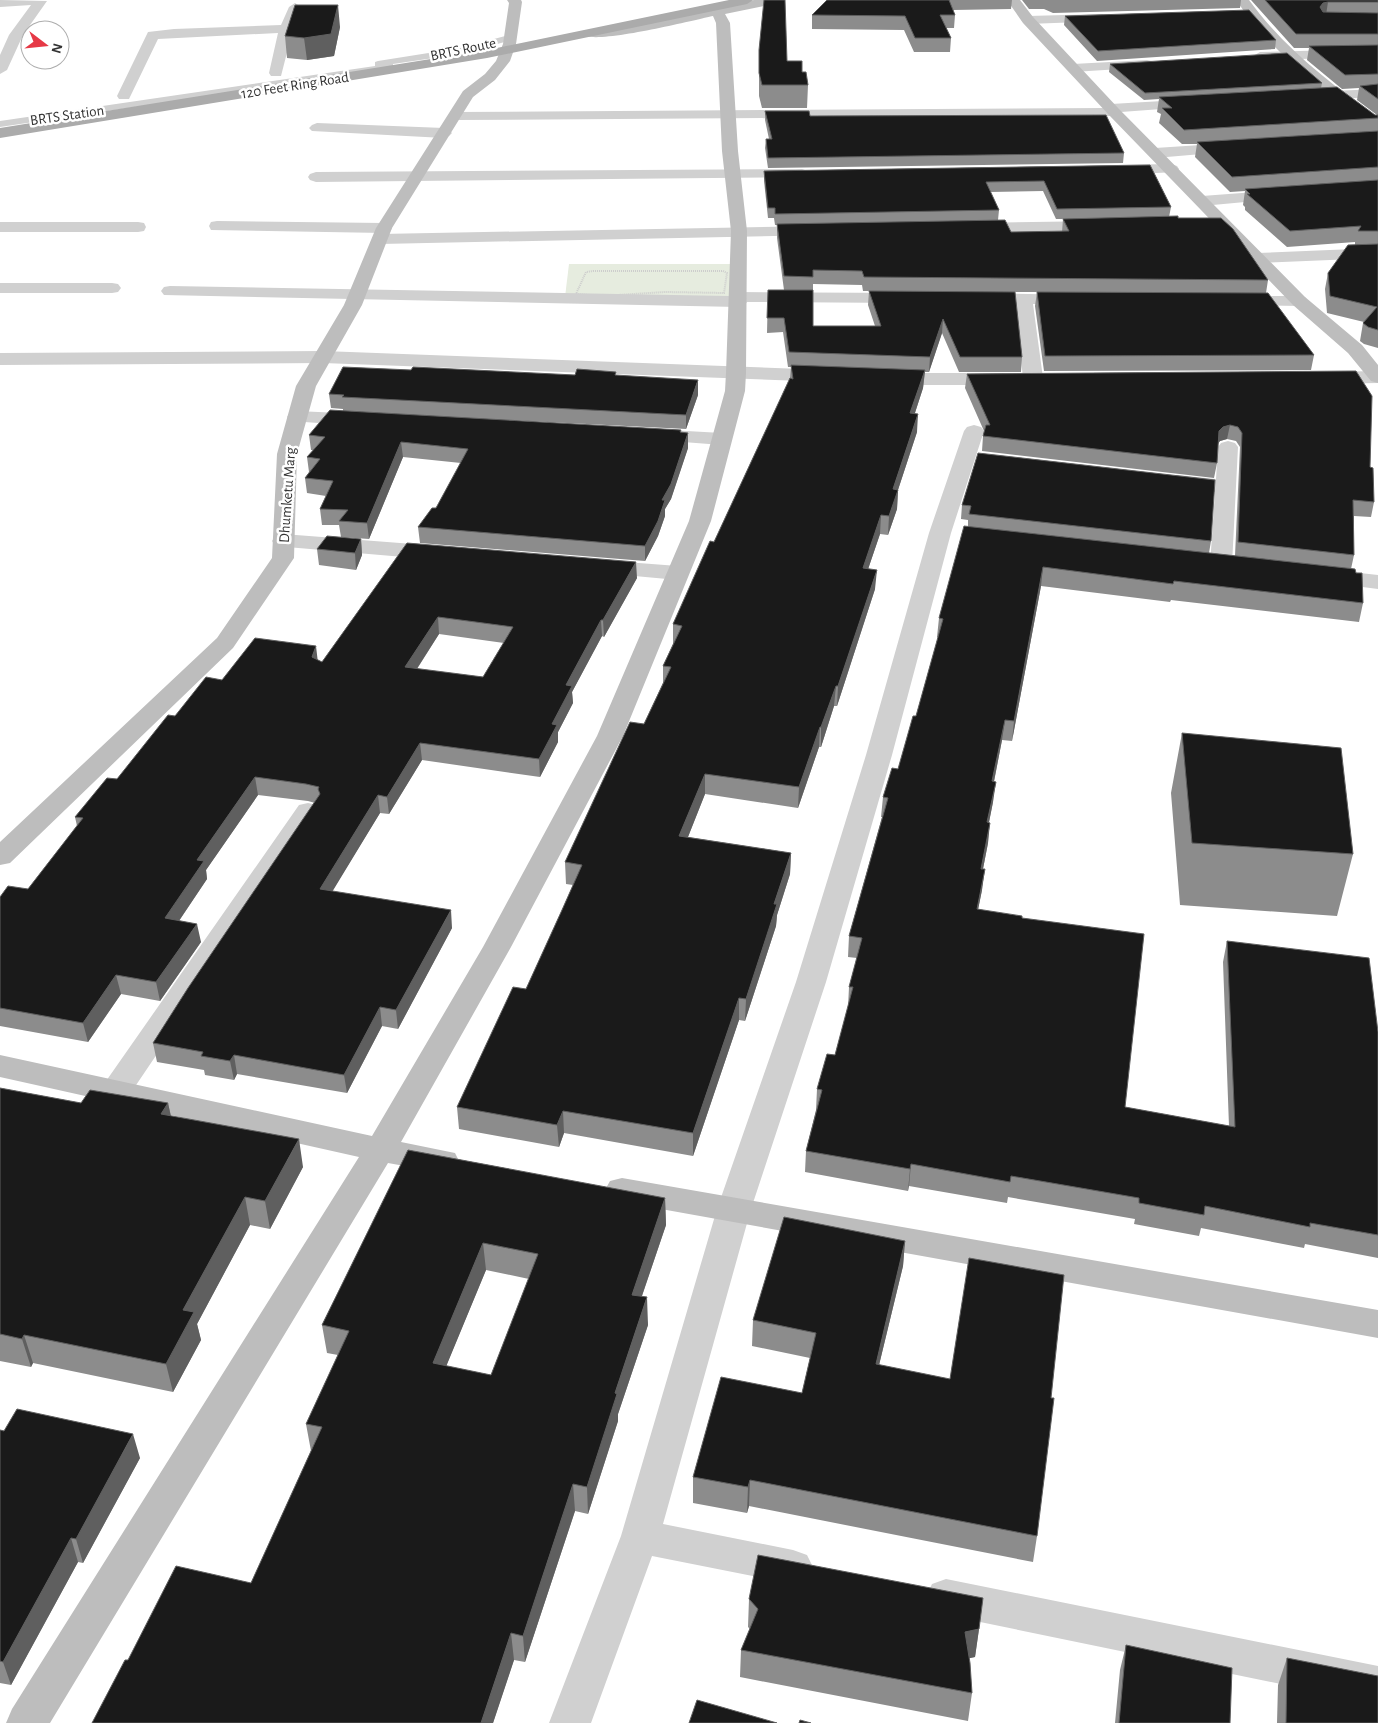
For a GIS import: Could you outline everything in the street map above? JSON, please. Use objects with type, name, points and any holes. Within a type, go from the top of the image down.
[{"type":"main road","name":"120 Feet Ring Road","points":[[0,114],[276,73],[589,34],[748,0]]},
{"type":"main road","points":[[508,44],[523,36],[577,24],[604,22],[715,6]]},
{"type":"main road","name":"120 Feet Ring Road","points":[[0,132],[489,45]]},
{"type":"street","points":[[0,3],[41,0]]},
{"type":"street","points":[[0,68],[16,35],[41,0]]},
{"type":"street","points":[[489,45],[467,85],[468,94],[482,85],[506,56],[516,2],[514,0]]},
{"type":"street","points":[[589,34],[620,32],[715,6],[773,0]]},
{"type":"street","points":[[1013,0],[1028,20],[1113,110],[1299,301],[1355,349],[1378,377]]},
{"type":"street","points":[[1242,0],[1251,14],[1289,54],[1378,125]]},
{"type":"street","points":[[27,1723],[380,1150],[498,947],[610,736],[700,521],[735,391],[736,373],[739,231],[732,175],[723,23],[715,6]]},
{"type":"street","points":[[276,73],[286,29],[295,7]]},
{"type":"street","points":[[1231,14],[1251,14]]},
{"type":"street","points":[[1028,20],[1115,18]]},
{"type":"street","points":[[124,96],[153,35],[286,29]]},
{"type":"street","points":[[0,36],[16,35]]},
{"type":"street","points":[[1250,57],[1289,54],[1378,53]]},
{"type":"street","points":[[1073,68],[1162,63]]},
{"type":"street","points":[[1298,97],[1378,93]]},
{"type":"street","name":"Dhumketu Marg","points":[[0,857],[225,643],[283,558],[287,454],[306,386],[358,296],[382,234],[468,94]]},
{"type":"street","points":[[455,116],[1113,110],[1210,102]]},
{"type":"street","points":[[317,128],[444,134]]},
{"type":"street","points":[[1155,153],[1242,148]]},
{"type":"street","points":[[1103,170],[1171,169]]},
{"type":"street","points":[[316,177],[415,178],[814,174]]},
{"type":"street","points":[[1202,201],[1300,194]]},
{"type":"street","points":[[1197,224],[1224,223]]},
{"type":"street","points":[[217,226],[382,234],[833,231]]},
{"type":"street","points":[[961,228],[1118,226]]},
{"type":"street","points":[[0,227],[138,227]]},
{"type":"street","points":[[1257,258],[1378,253]]},
{"type":"street","points":[[0,288],[112,288]]},
{"type":"street","points":[[170,291],[358,296],[738,299],[925,298]]},
{"type":"street","points":[[964,298],[1091,300]]},
{"type":"street","points":[[0,359],[323,357],[921,380],[1042,378],[1022,299]]},
{"type":"street","points":[[1218,301],[1299,301]]},
{"type":"street","points":[[1308,378],[1378,377]]},
{"type":"street","points":[[297,417],[379,421]]},
{"type":"street","points":[[570,1723],[640,1536],[734,1209],[811,982],[879,755],[975,458],[974,431]]},
{"type":"street","points":[[628,434],[722,439]]},
{"type":"street","points":[[1220,565],[1228,447]]},
{"type":"street","points":[[1158,479],[1225,487]]},
{"type":"street","points":[[283,540],[461,555]]},
{"type":"street","points":[[580,565],[678,573]]},
{"type":"street","points":[[1305,574],[1378,582]]},
{"type":"street","points":[[114,1092],[308,811]]},
{"type":"street","points":[[0,1066],[380,1150],[469,1165]]},
{"type":"street","points":[[597,1186],[1378,1324]]},
{"type":"street","points":[[640,1536],[824,1573]]},
{"type":"street","points":[[912,1591],[1378,1685]]},
{"type":"lane","name":"BRTS Route","points":[[416,58],[489,45]]},
{"type":"lane","name":"BRTS Route","points":[[428,60],[489,45]]},
{"type":"lane","name":"BRTS Station","points":[[17,121],[57,111],[416,58]]},
{"type":"lane","name":"BRTS Station","points":[[17,121],[62,116],[428,60]]},
{"type":"lane","points":[[0,124],[17,121]]},
{"type":"shaded area","points":[[569,264],[734,264],[732,298],[565,297]]},
{"type":"building","points":[[764,0],[785,0],[787,61],[802,61],[802,72],[806,72],[808,85],[762,85],[759,73],[759,50]]},
{"type":"building","points":[[827,0],[949,0],[955,15],[940,15],[951,38],[915,38],[905,16],[812,15]]},
{"type":"building","points":[[1265,0],[1378,0],[1378,2],[1328,2],[1323,3],[1320,7],[1323,12],[1378,13],[1378,34],[1296,34]]},
{"type":"building","points":[[295,5],[338,5],[331,34],[304,38],[285,36]]},
{"type":"building","points":[[1249,10],[1276,40],[1098,51],[1065,16]]},
{"type":"building","points":[[1378,45],[1378,74],[1345,75],[1309,46]]},
{"type":"building","points":[[1287,53],[1322,83],[1145,93],[1110,64]]},
{"type":"building","points":[[1378,84],[1378,99],[1360,86]]},
{"type":"building","points":[[1337,87],[1375,115],[1378,115],[1378,118],[1184,130],[1162,108],[1172,108],[1159,97]]},
{"type":"building","points":[[765,111],[809,111],[810,116],[1106,115],[1124,153],[768,158],[766,139],[772,139]]},
{"type":"building","points":[[1378,131],[1378,167],[1232,177],[1197,142]]},
{"type":"building","points":[[1150,165],[1171,207],[1057,209],[1044,181],[986,182],[999,210],[775,214],[775,208],[768,208],[764,171]]},
{"type":"building","points":[[1378,180],[1378,231],[1358,231],[1361,226],[1290,231],[1247,194],[1250,194],[1245,189]]},
{"type":"building","points":[[1178,216],[1178,218],[1221,218],[1233,229],[1268,280],[864,277],[862,271],[813,270],[813,277],[784,276],[777,224],[1005,220],[1011,232],[1069,231],[1063,219]]},
{"type":"building","points":[[1378,244],[1378,330],[1368,327],[1363,323],[1377,307],[1330,296],[1328,273],[1348,245]]},
{"type":"building","points":[[768,290],[813,290],[813,326],[881,326],[869,291],[1015,292],[1022,357],[960,357],[943,319],[930,357],[789,352],[784,318],[767,318]]},
{"type":"building","points":[[1037,292],[1268,293],[1314,355],[1045,356]]},
{"type":"building","points":[[791,365],[925,370],[910,413],[918,414],[893,489],[898,490],[889,516],[881,515],[863,568],[877,570],[838,686],[836,686],[820,727],[799,787],[705,774],[679,836],[791,853],[774,904],[777,904],[746,999],[739,998],[693,1133],[563,1111],[557,1125],[457,1107],[513,987],[526,989],[562,910],[582,865],[565,862],[630,722],[644,724],[671,667],[663,666],[682,626],[673,624],[710,541],[714,542],[790,378],[793,379]]},
{"type":"building","points":[[343,367],[411,370],[413,367],[575,375],[577,369],[616,372],[615,375],[698,380],[686,415],[342,397],[344,395],[329,394]]},
{"type":"building","points":[[1356,371],[1372,396],[1370,467],[1373,468],[1374,502],[1353,500],[1354,555],[1238,542],[1242,433],[1238,427],[1230,425],[1223,427],[1219,431],[1217,463],[983,436],[986,425],[990,425],[967,374]]},
{"type":"building","points":[[330,410],[681,430],[680,432],[688,433],[671,484],[662,500],[665,500],[658,521],[645,546],[418,527],[432,508],[436,508],[468,449],[401,442],[367,523],[339,521],[348,510],[320,509],[333,481],[305,478],[320,459],[307,457],[325,437],[309,435]]},
{"type":"building","points":[[978,453],[1215,480],[1211,541],[969,514],[971,506],[962,505]]},
{"type":"building","points":[[964,526],[1355,569],[1356,573],[1362,573],[1363,603],[1174,581],[1173,584],[1043,567],[1014,721],[1005,720],[992,781],[996,782],[987,822],[990,823],[981,869],[985,869],[977,909],[1022,916],[1022,918],[1144,934],[1125,1107],[1235,1127],[1227,941],[1369,958],[1378,1032],[1378,1235],[1310,1223],[1310,1227],[1205,1206],[1204,1215],[1139,1203],[1139,1198],[1011,1176],[1010,1182],[911,1164],[910,1169],[806,1151],[822,1090],[817,1089],[827,1054],[835,1055],[853,987],[849,987],[862,938],[849,936],[888,798],[883,797],[892,768],[898,769],[913,716],[916,716],[943,619],[939,618]]},
{"type":"building","points":[[327,536],[361,539],[355,553],[317,549]]},
{"type":"building","points":[[407,543],[636,562],[603,620],[601,620],[566,685],[572,686],[552,724],[557,725],[539,759],[420,743],[387,797],[378,795],[320,889],[451,910],[396,1010],[380,1007],[344,1075],[234,1055],[230,1061],[201,1056],[203,1052],[153,1043],[188,988],[320,794],[319,787],[306,784],[255,777],[197,860],[204,861],[165,918],[197,924],[156,982],[116,975],[83,1023],[0,1008],[0,897],[8,886],[28,889],[83,818],[75,817],[107,778],[117,779],[168,715],[175,716],[206,677],[222,680],[255,638],[316,646],[312,657],[322,662]],"holes":[[[438,617],[513,627],[483,677],[405,667]]]},
{"type":"building","points":[[1182,733],[1341,748],[1353,854],[1192,843]]},
{"type":"building","points":[[0,1088],[81,1103],[90,1090],[168,1103],[161,1114],[299,1139],[265,1201],[245,1197],[183,1310],[194,1312],[166,1364],[24,1335],[22,1339],[0,1334]]},
{"type":"building","points":[[408,1150],[665,1198],[632,1295],[647,1297],[615,1393],[617,1394],[587,1487],[573,1484],[523,1636],[511,1633],[481,1723],[92,1723],[125,1660],[128,1660],[176,1566],[251,1583],[322,1427],[306,1424],[349,1331],[322,1325]],"holes":[[[483,1243],[538,1254],[491,1375],[433,1363]]]},
{"type":"building","points":[[784,1217],[905,1241],[876,1364],[950,1379],[969,1258],[1064,1275],[1051,1398],[1054,1398],[1037,1536],[750,1480],[748,1487],[693,1477],[721,1377],[802,1393],[816,1333],[753,1320]]},
{"type":"building","points":[[17,1409],[133,1434],[76,1539],[71,1538],[3,1662],[0,1661],[0,1430],[4,1431]]},
{"type":"building","points":[[758,1555],[983,1598],[979,1629],[965,1632],[972,1693],[741,1650],[758,1609],[749,1599]]},
{"type":"building","points":[[1126,1645],[1232,1668],[1230,1723],[1119,1723]]},
{"type":"building","points":[[1287,1658],[1378,1676],[1378,1723],[1286,1723]]},
{"type":"building","points":[[697,1700],[777,1723],[689,1723]]},
{"type":"building","points":[[800,1720],[811,1723],[799,1723]]}]
